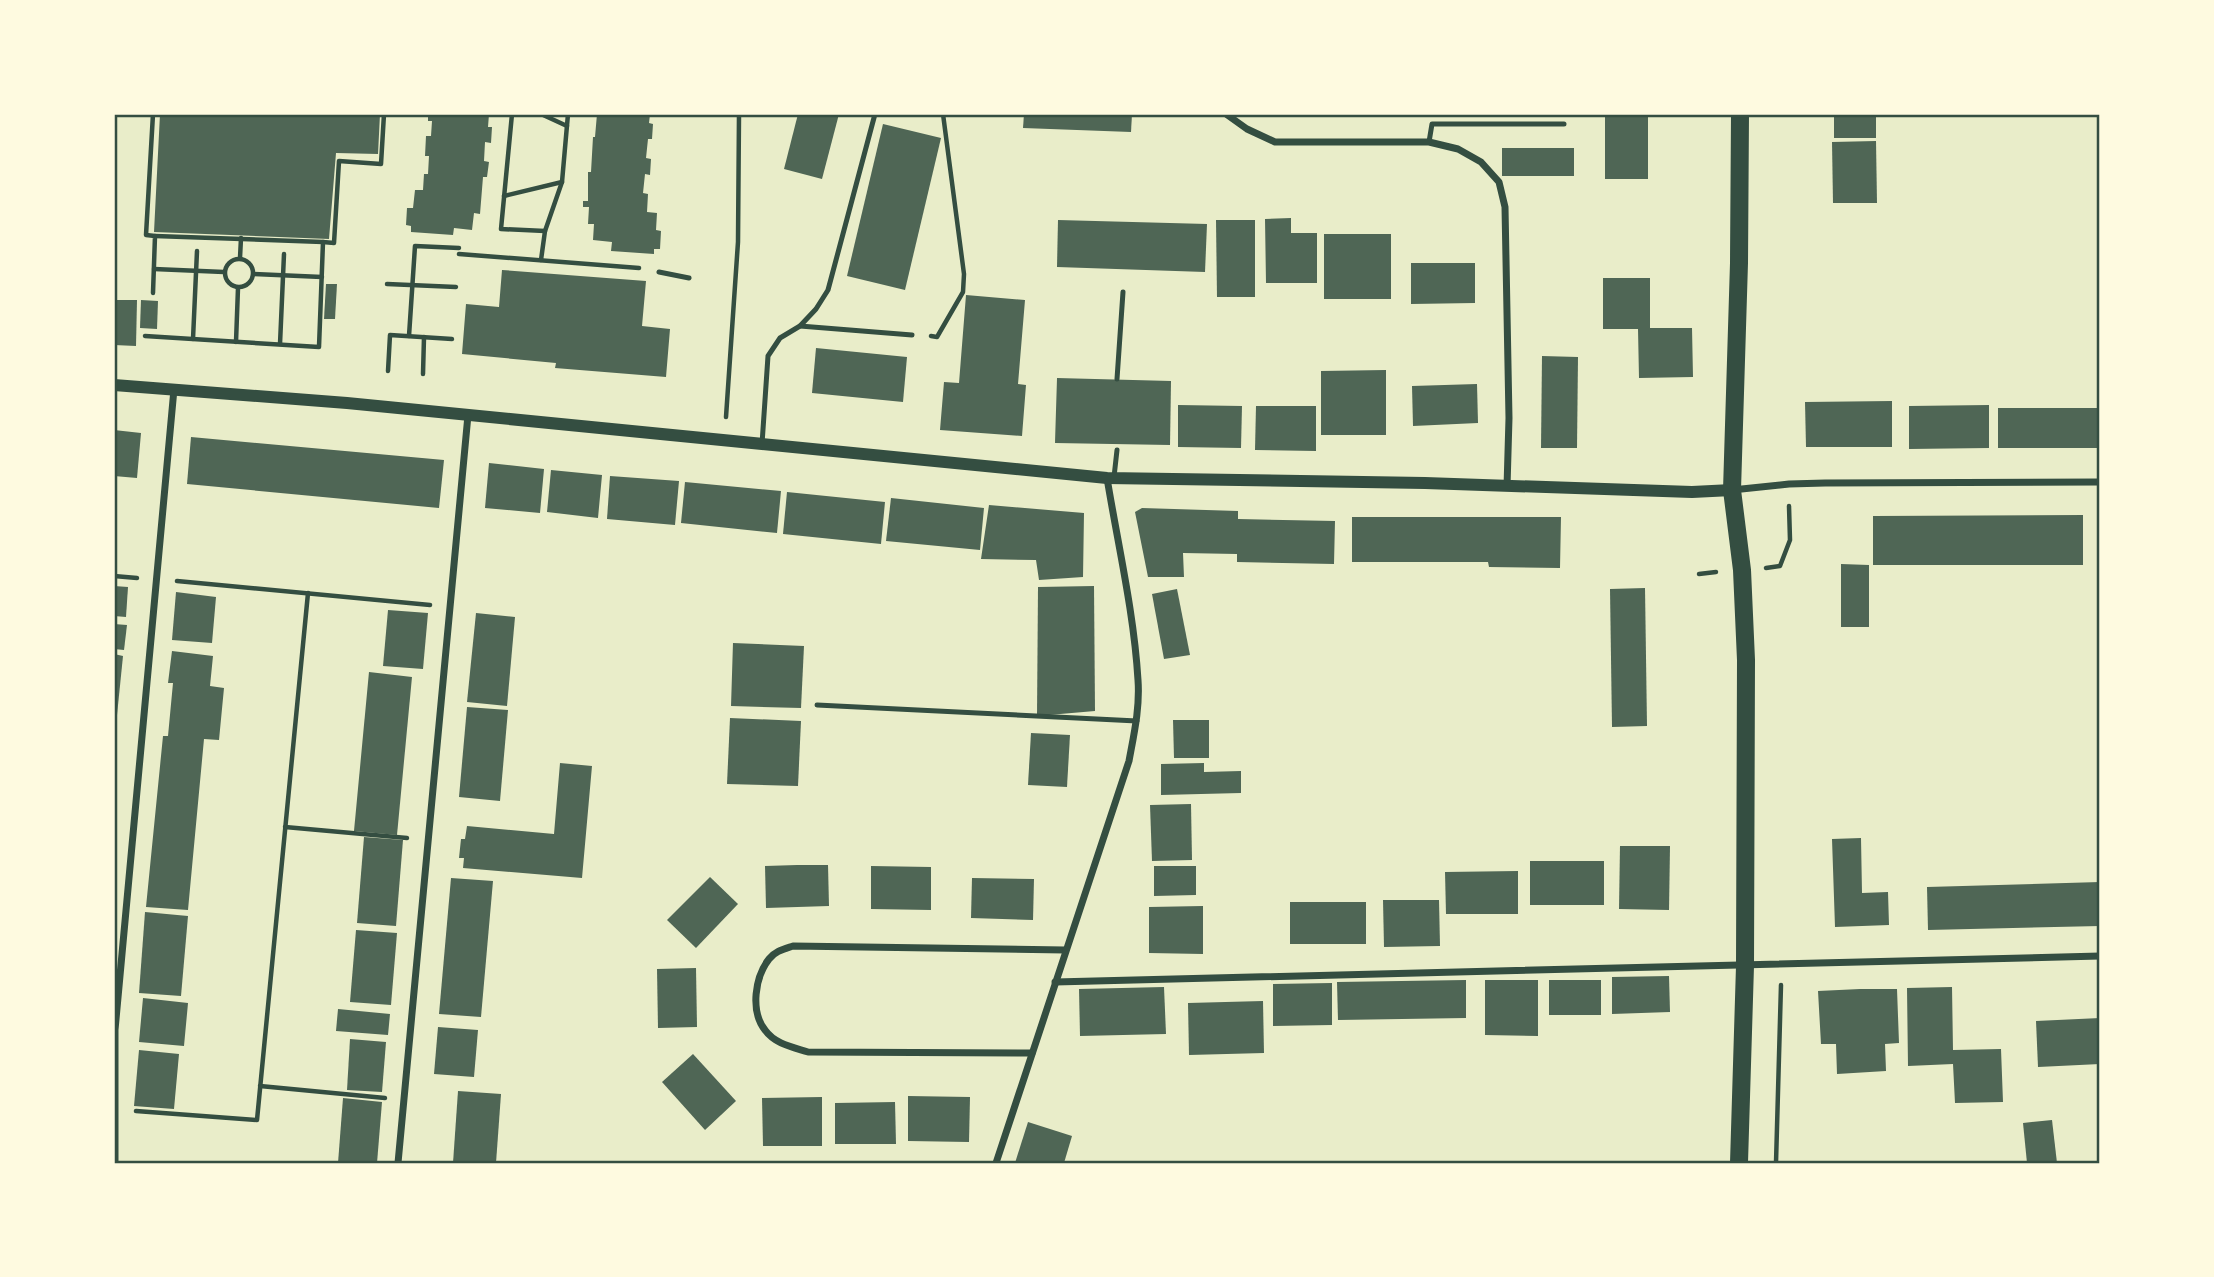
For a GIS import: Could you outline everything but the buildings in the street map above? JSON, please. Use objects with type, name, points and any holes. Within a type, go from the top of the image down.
[{"type":"main road","points":[[1738,1163],[1745,966],[1746,660],[1742,570],[1732,490],[1739,263],[1740,114]]},
{"type":"street","points":[[1226,114],[1247,129],[1275,142],[1429,142],[1458,149],[1481,162],[1499,182],[1505,207],[1509,418],[1507,487]]},
{"type":"street","points":[[114,385],[468,415],[1111,478],[1426,483],[1692,492],[1825,483],[2100,482]]},
{"type":"street","points":[[115,1163],[115,1030],[174,389]]},
{"type":"street","points":[[398,1163],[468,415]]},
{"type":"street","points":[[996,1163],[1129,761],[1137,721],[1138,682],[1133,634],[1111,478]]},
{"type":"street","points":[[1032,1053],[808,1052],[779,1043],[765,1030],[757,1014],[756,994],[760,976],[769,958],[780,950],[793,946],[1065,950]]},
{"type":"street","points":[[1055,982],[2100,956]]},
{"type":"lane","points":[[762,444],[768,356],[780,338],[800,326],[816,309],[828,290],[875,114]]},
{"type":"lane","points":[[1429,142],[1432,124],[1564,124]]},
{"type":"lane","points":[[660,272],[689,278]]},
{"type":"lane","points":[[1117,380],[1123,292]]},
{"type":"lane","points":[[800,326],[912,335]]},
{"type":"lane","points":[[1111,478],[1117,450]]},
{"type":"lane","points":[[817,705],[1137,721]]},
{"type":"path","points":[[153,114],[146,235],[334,243],[339,162],[381,164],[384,114]]},
{"type":"path","points":[[512,114],[501,229],[545,231]]},
{"type":"path","points":[[541,114],[567,126]]},
{"type":"path","points":[[541,260],[545,231],[562,182],[568,114]]},
{"type":"path","points":[[725,440],[738,242],[739,114]]},
{"type":"path","points":[[912,335],[937,337],[963,292],[964,274],[943,114]]},
{"type":"path","points":[[504,196],[562,182]]},
{"type":"path","points":[[153,293],[155,236]]},
{"type":"path","points":[[240,258],[241,238]]},
{"type":"path","points":[[145,336],[319,347],[323,242]]},
{"type":"path","points":[[409,336],[415,246],[660,272]]},
{"type":"path","points":[[192,339],[197,251]]},
{"type":"path","points":[[280,344],[284,254]]},
{"type":"path","points":[[240,258],[252,266],[254,274],[246,286],[238,288],[231,285],[224,272],[232,260],[240,258]]},
{"type":"path","points":[[153,269],[224,272]]},
{"type":"path","points":[[254,274],[321,276]]},
{"type":"path","points":[[387,284],[456,287]]},
{"type":"path","points":[[236,342],[238,288]]},
{"type":"path","points":[[388,371],[390,335],[452,339]]},
{"type":"path","points":[[423,374],[425,337]]},
{"type":"path","points":[[114,576],[451,607]]},
{"type":"path","points":[[115,1109],[257,1120],[308,593]]},
{"type":"path","points":[[285,827],[428,840]]},
{"type":"path","points":[[1776,1163],[1782,964]]},
{"type":"path","points":[[260,1086],[404,1099]]}]
